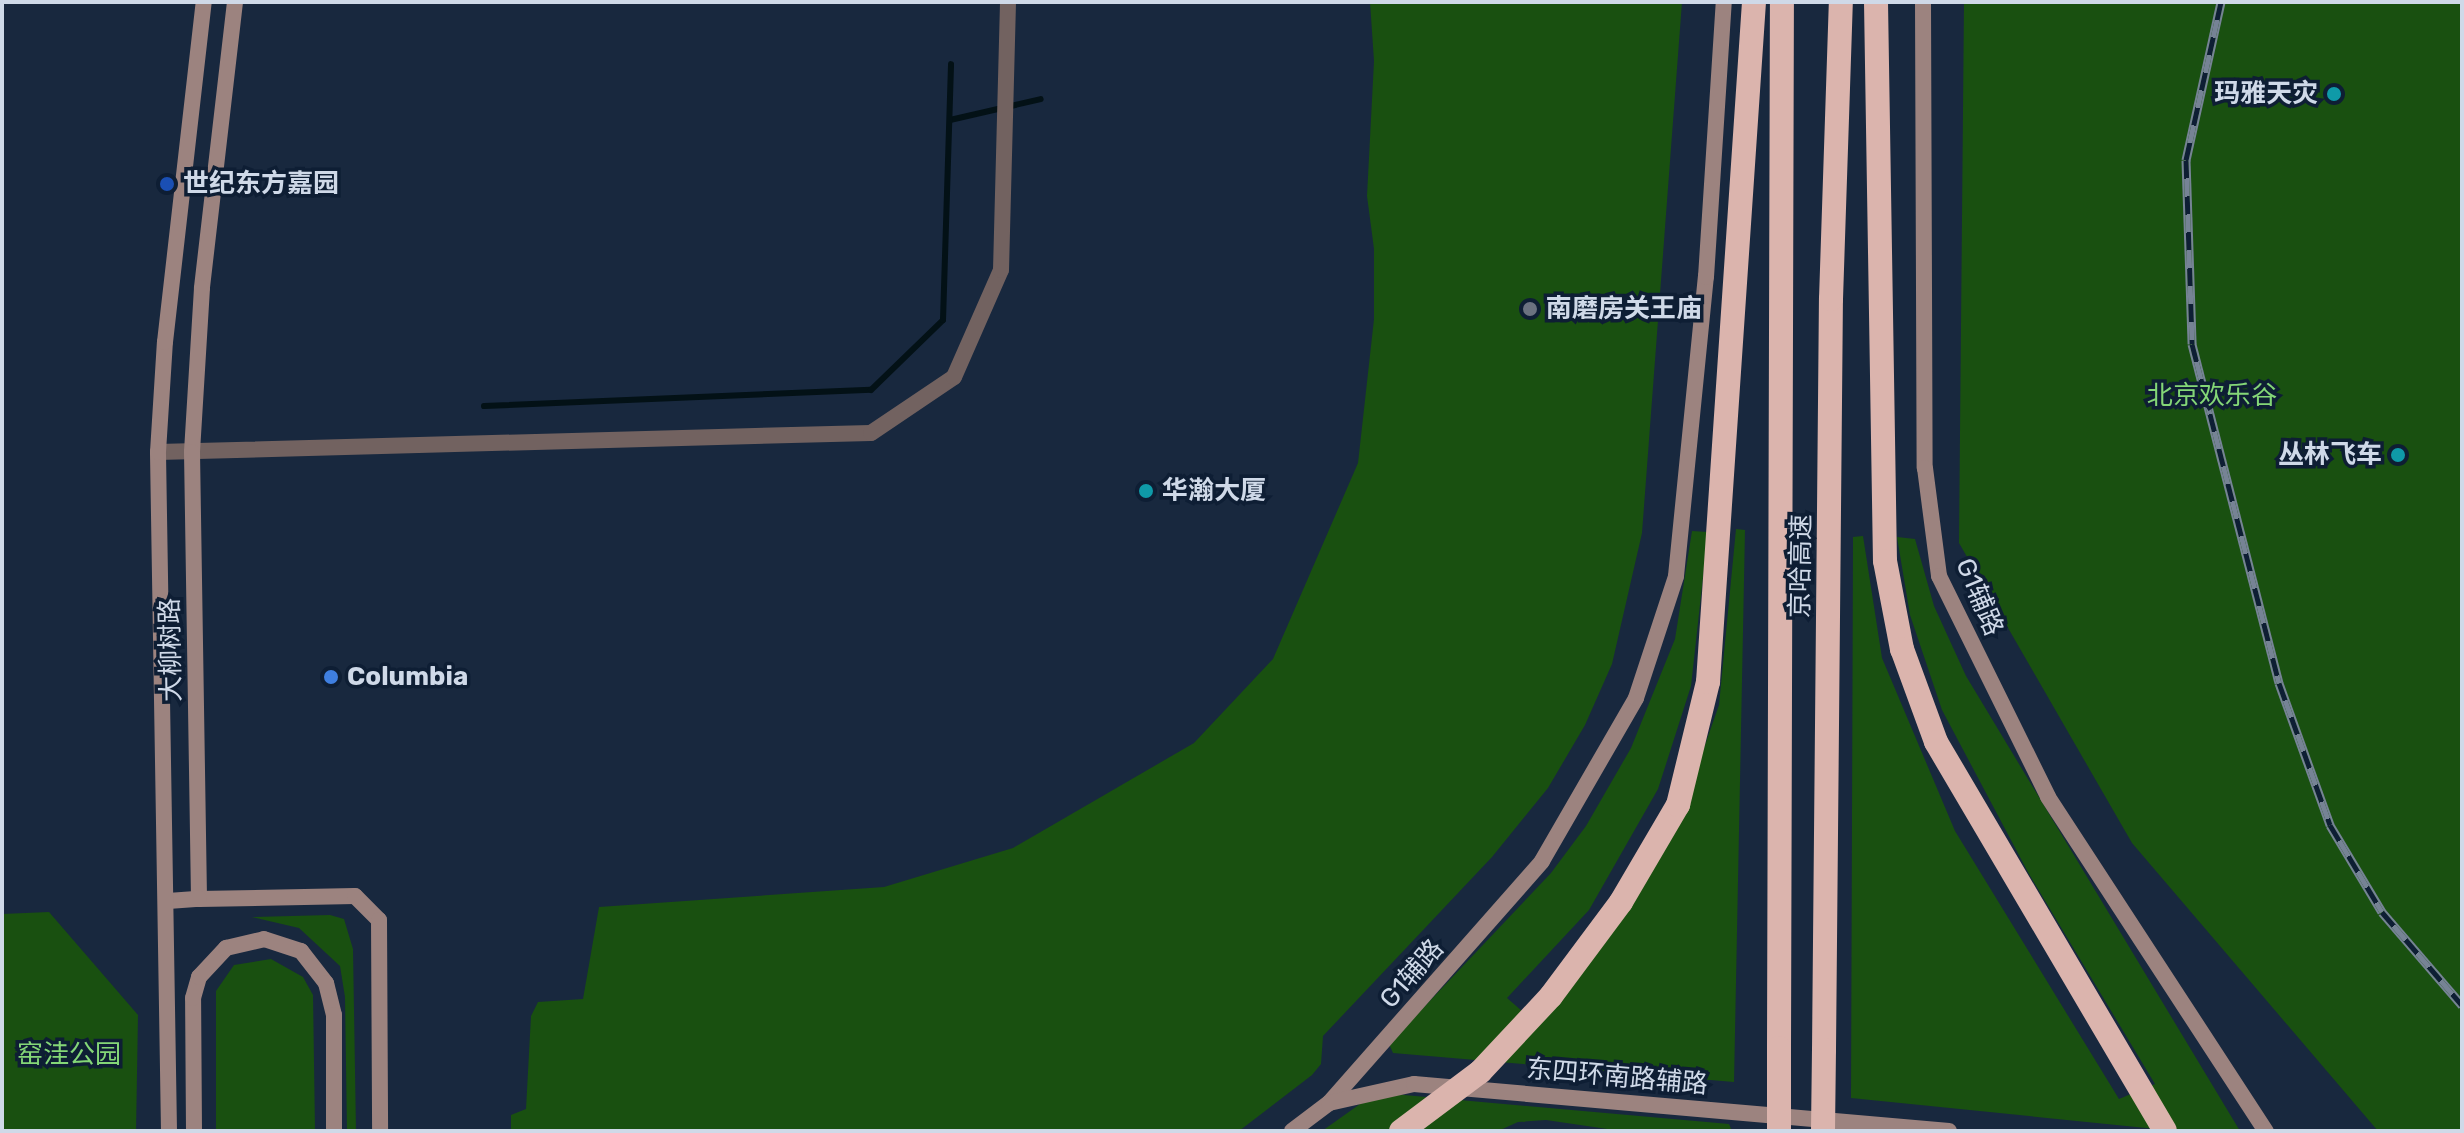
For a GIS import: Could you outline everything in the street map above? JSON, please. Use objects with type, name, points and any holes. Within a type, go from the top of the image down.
[{"type":"highway","points":[[1427,1131],[1551,996],[1621,902],[1678,805],[1708,682],[1754,2]]},
{"type":"highway","name":"京哈高速","points":[[1779,1131],[1782,2]]},
{"type":"highway","name":"京哈高速","points":[[1823,1131],[1831,299],[1841,2]]},
{"type":"highway","points":[[1876,2],[1885,561],[1902,649],[1936,742],[2165,1131]]},
{"type":"highway","points":[[1401,1131],[1480,1072]]},
{"type":"street","name":"大柳树路","points":[[169,1131],[168,901],[158,452],[165,342],[204,2]]},
{"type":"street","name":"大柳树路","points":[[199,899],[192,452],[202,288],[235,2]]},
{"type":"street","points":[[158,452],[871,433],[954,377],[1001,270],[1008,2]]},
{"type":"street","name":"G1辅路","points":[[1329,1103],[1542,861],[1636,698],[1676,576],[1706,277],[1724,2]]},
{"type":"street","name":"G1辅路","points":[[1923,2],[1925,468],[1939,576],[2048,797],[2266,1131]]},
{"type":"street","points":[[168,901],[355,896],[379,920],[380,1131]]},
{"type":"street","points":[[194,1131],[193,998],[210,960],[226,948],[264,939],[301,951],[326,983],[334,1015],[334,1131]]},
{"type":"street","name":"东四环南路辅路","points":[[1292,1131],[1329,1103],[1414,1084],[1949,1131]]},
{"type":"green space","points":[[1370,2],[1682,2],[1642,533],[1612,664],[1585,725],[1548,788],[1492,857],[1323,1036],[1321,1064],[1312,1075],[1239,1131],[511,1131],[511,1115],[526,1109],[531,1016],[538,1002],[583,999],[599,907],[884,887],[1013,848],[1194,743],[1273,659],[1358,463],[1374,319],[1374,249],[1367,196],[1374,61]]},
{"type":"green space","name":"北京欢乐谷","points":[[1964,2],[2462,2],[2462,1131],[2378,1131],[2132,843],[1959,543]]},
{"type":"green space","points":[[1736,529],[1745,530],[1734,1082],[1393,1053],[1389,1044],[1551,873],[1586,826],[1631,748],[1675,639],[1692,531],[1708,532],[1691,686],[1658,789],[1589,910],[1507,998],[1536,1023],[1678,822],[1719,705]]},
{"type":"green space","points":[[1863,536],[1882,658],[1955,831],[2119,1099],[2155,1084],[2029,874],[1942,710],[1910,615],[1897,537],[1915,539],[1934,606],[1966,676],[2240,1131],[2176,1131],[1851,1098],[1853,537]]},
{"type":"green space","name":"窑洼公园","points":[[49,912],[138,1015],[136,1131],[2,1131],[2,914]]},
{"type":"green space","points":[[330,915],[344,919],[353,949],[356,1131],[347,1131],[345,997],[340,966],[299,928],[252,917]]},
{"type":"green space","points":[[271,959],[303,977],[313,995],[315,1131],[216,1131],[216,991],[234,965]]},
{"type":"green space","points":[[1393,1094],[1729,1124],[1732,1131],[1621,1131],[1546,1120],[1518,1122],[1498,1131],[1322,1131],[1360,1104]]},
{"type":"waterway","points":[[484,406],[871,390],[943,320],[951,64]]},
{"type":"waterway","points":[[950,120],[1041,99]]},
{"type":"railway","points":[[2221,2],[2186,160],[2192,344],[2279,683],[2330,825],[2382,912],[2462,1005]]},
{"type":"place","name":"玛雅天灾","points":[[2334,94]]},
{"type":"place","name":"世纪东方嘉园","points":[[167,184]]},
{"type":"place","name":"南磨房关王庙","points":[[1530,309]]},
{"type":"place","name":"丛林飞车","points":[[2398,455]]},
{"type":"place","name":"华瀚大厦","points":[[1146,491]]},
{"type":"place","name":"Columbia","points":[[331,677]]}]
